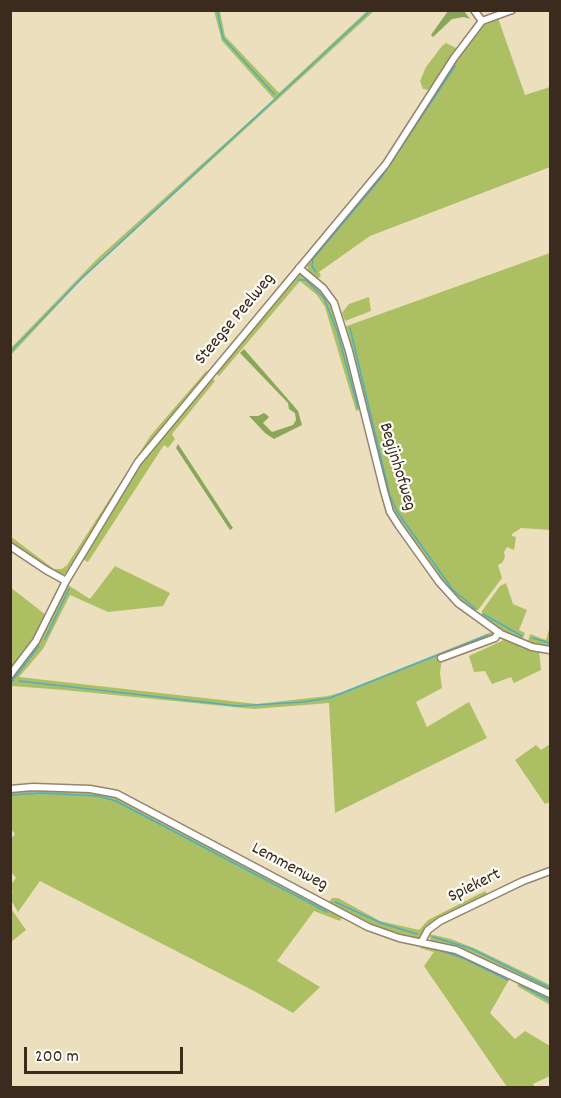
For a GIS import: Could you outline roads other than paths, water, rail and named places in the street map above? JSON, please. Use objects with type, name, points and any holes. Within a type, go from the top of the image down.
[{"type":"street","points":[[474,10],[482,21],[512,10]]},
{"type":"street","name":"Steegse Peelweg","points":[[10,675],[36,641],[66,581],[138,462],[386,164],[454,58],[482,21]]},
{"type":"street","name":"Begijnhofweg","points":[[299,268],[323,288],[334,303],[349,351],[390,512],[439,582],[466,610],[499,632],[532,647],[550,650]]},
{"type":"street","points":[[10,546],[66,581]]},
{"type":"street","points":[[441,658],[495,638],[499,632]]},
{"type":"street","name":"Lemmenweg","points":[[10,789],[33,787],[90,789],[117,794],[368,927],[399,938],[422,941],[456,950],[550,994]]},
{"type":"street","name":"Spiekert","points":[[422,941],[428,930],[440,921],[523,881],[550,872]]},
{"type":"waterway","points":[[217,10],[223,38],[274,94]]},
{"type":"waterway","points":[[10,352],[81,279],[371,10]]},
{"type":"waterway","points":[[316,272],[312,266],[313,259],[381,178],[455,66]]},
{"type":"waterway","points":[[298,280],[306,280],[324,298],[337,331],[358,408]]},
{"type":"waterway","points":[[350,328],[390,496],[398,513],[453,590],[476,609]]},
{"type":"waterway","points":[[45,639],[69,589]]},
{"type":"waterway","points":[[483,614],[522,636]]},
{"type":"waterway","points":[[19,681],[238,706],[303,702],[330,698],[488,635]]},
{"type":"waterway","points":[[532,638],[550,643]]},
{"type":"waterway","points":[[10,684],[39,646]]},
{"type":"waterway","points":[[10,795],[42,793],[98,796],[116,801],[327,912]]},
{"type":"waterway","points":[[335,902],[381,923],[417,934]]},
{"type":"waterway","points":[[433,937],[472,949],[550,988]]},
{"type":"waterway","points":[[403,942],[409,943]]},
{"type":"waterway","points":[[432,948],[463,958],[508,980]]},
{"type":"waterway","points":[[521,985],[550,1001]]}]
